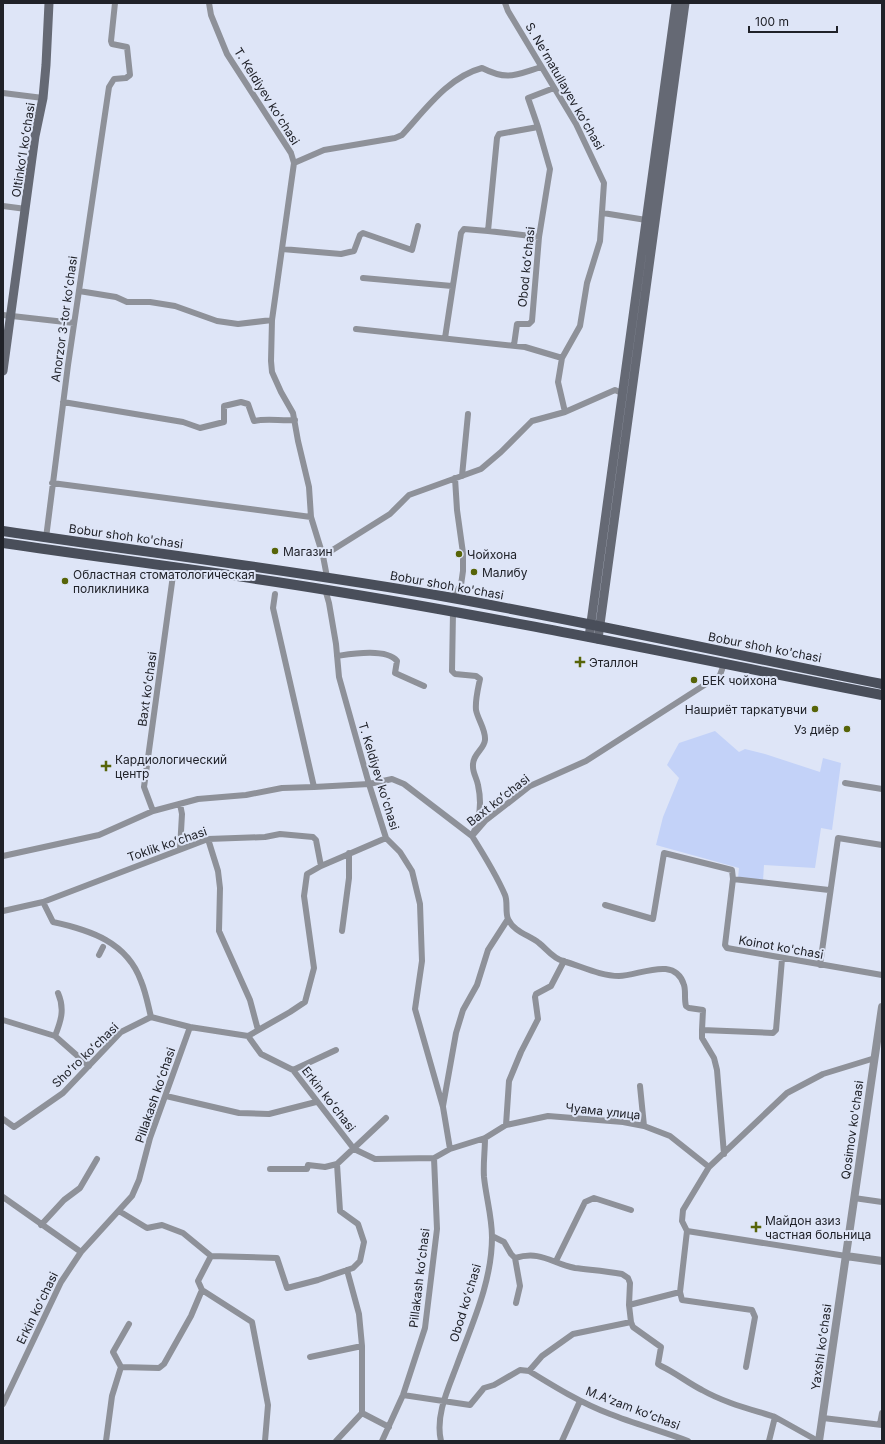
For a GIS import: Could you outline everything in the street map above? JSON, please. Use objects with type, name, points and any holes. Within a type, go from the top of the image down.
[{"type":"main road","name":"Oltinkoʻl koʻchasi","points":[[3,371],[7,315],[26,209],[35,136],[43,98],[49,3]]},
{"type":"main road","points":[[593,638],[625,399],[646,220],[676,3]]},
{"type":"main road","points":[[625,399],[685,3]]},
{"type":"main road","name":"Bobur shoh ko'chasi","points":[[3,531],[327,577],[452,598],[595,624],[882,684]]},
{"type":"main road","name":"Bobur shoh ko'chasi","points":[[3,543],[325,589],[593,638],[882,695]]},
{"type":"street","name":"Anorzor 3-tor koʻchasi","points":[[46,538],[63,402],[106,104],[111,82],[114,79],[126,78],[130,75],[127,47],[112,44],[111,41],[115,3]]},
{"type":"street","name":"T. Keldiyev ko'chasi","points":[[209,3],[211,14],[227,54],[291,153],[294,163],[272,320],[270,361],[272,372],[281,392],[294,413],[298,441],[309,486],[311,517],[323,556],[327,577]]},
{"type":"street","name":"S. Neʻmatullayev koʻchasi","points":[[505,3],[508,11],[576,124],[604,183],[600,241],[587,283],[580,326],[562,358],[558,382],[565,412]]},
{"type":"street","points":[[294,163],[324,150],[395,138],[402,135],[446,88],[468,72],[482,68],[494,74],[508,77],[541,67]]},
{"type":"street","name":"Obod koʻchasi","points":[[514,345],[517,324],[529,324],[532,321],[539,237],[550,169],[528,98],[554,88]]},
{"type":"street","points":[[3,93],[43,98]]},
{"type":"street","points":[[488,231],[497,138],[499,134],[538,127]]},
{"type":"street","points":[[3,206],[26,209]]},
{"type":"street","points":[[603,213],[646,220]]},
{"type":"street","points":[[282,249],[341,254],[354,250],[360,235],[363,234],[412,250],[418,226]]},
{"type":"street","points":[[445,338],[462,230],[488,231],[539,237]]},
{"type":"street","points":[[363,278],[452,286]]},
{"type":"street","points":[[79,291],[116,297],[127,302],[150,302],[175,306],[222,322],[238,324],[272,320]]},
{"type":"street","points":[[7,315],[74,323]]},
{"type":"street","points":[[356,329],[514,345],[562,358]]},
{"type":"street","points":[[323,556],[390,514],[409,495],[481,469],[502,452],[532,421],[565,412],[615,390],[625,399]]},
{"type":"street","points":[[63,402],[183,422],[200,428],[224,422],[224,406],[241,402],[248,404],[254,422],[262,419],[277,421],[294,420]]},
{"type":"street","points":[[462,476],[468,414]]},
{"type":"street","points":[[452,598],[461,585],[463,571],[455,478]]},
{"type":"street","points":[[52,483],[311,517]]},
{"type":"street","name":"Baxt koʻchasi","points":[[153,811],[144,786],[174,568]]},
{"type":"street","name":"T. Keldiyev ko'chasi","points":[[325,589],[329,602],[337,656],[338,677],[369,784],[386,838],[400,852],[412,871],[420,904],[422,961],[415,1009],[443,1107],[450,1149]]},
{"type":"street","points":[[275,594],[273,608],[314,787]]},
{"type":"street","points":[[453,612],[452,671],[455,674],[476,676],[480,679],[476,709],[485,738],[484,744],[475,754],[473,762],[473,771],[479,791],[480,812],[478,822],[472,836],[487,860],[505,897],[508,919],[519,932],[539,942],[550,954],[564,961],[606,975],[620,976],[657,969],[669,969],[681,978],[685,987],[686,1006],[689,1008],[703,1010],[702,1038],[714,1058],[717,1070],[724,1154]]},
{"type":"street","points":[[337,656],[364,652],[392,657],[396,661],[395,673],[424,686]]},
{"type":"street","name":"Baxt koʻchasi","points":[[3,856],[99,835],[153,811],[198,799],[246,795],[282,788],[369,784],[392,779],[404,784],[472,836],[485,820],[530,786],[591,758],[720,675],[724,664]]},
{"type":"street","points":[[846,783],[882,789]]},
{"type":"street","points":[[180,804],[182,814],[180,849]]},
{"type":"street","name":"Toklik koʻchasi","points":[[3,911],[44,902],[180,849],[208,840],[265,837],[280,834],[313,837],[316,840],[321,866]]},
{"type":"street","points":[[44,902],[53,922],[73,926],[123,951],[133,964],[141,981],[151,1017],[190,1027],[248,1036],[304,1002],[314,968],[304,885],[307,874],[321,866],[386,838]]},
{"type":"street","points":[[820,965],[829,890],[838,838],[882,845]]},
{"type":"street","points":[[208,840],[218,871],[220,888],[219,931],[250,1000],[258,1030]]},
{"type":"street","points":[[605,905],[653,918],[664,853],[732,870],[733,879],[829,890]]},
{"type":"street","points":[[342,931],[350,878],[349,854]]},
{"type":"street","name":"Koinot ko'chasi","points":[[733,879],[725,945],[727,948],[782,959],[882,975]]},
{"type":"street","points":[[443,1107],[456,1033],[463,1010],[477,984],[488,950],[508,919]]},
{"type":"street","points":[[99,955],[106,943]]},
{"type":"street","points":[[702,1030],[773,1033],[776,1030],[782,959]]},
{"type":"street","points":[[506,1125],[509,1081],[521,1052],[538,1019],[535,996],[551,986],[564,961]]},
{"type":"street","points":[[55,1036],[61,1019],[62,1003],[58,993]]},
{"type":"street","name":"Qosimov ko'chasi","points":[[846,1256],[882,1007]]},
{"type":"street","name":"Shoʻro koʻchasi","points":[[3,1119],[14,1127],[17,1125],[63,1093],[121,1032],[151,1017]]},
{"type":"street","points":[[3,1020],[55,1036],[88,1066]]},
{"type":"street","name":"Pillakash koʻchasi","points":[[119,1211],[132,1196],[139,1180],[150,1138],[190,1027]]},
{"type":"street","name":"Erkin koʻchasi","points":[[248,1036],[261,1054],[293,1070],[316,1102],[354,1149],[375,1159],[434,1158]]},
{"type":"street","points":[[293,1070],[336,1050]]},
{"type":"street","points":[[746,1367],[755,1317],[752,1310],[682,1300],[680,1292],[687,1232],[682,1221],[682,1210],[709,1167],[724,1154],[740,1135],[787,1093],[823,1074],[875,1058]]},
{"type":"street","points":[[640,1086],[644,1126]]},
{"type":"street","points":[[166,1096],[239,1113],[269,1114],[316,1102]]},
{"type":"street","name":"Чуама улица","points":[[434,1158],[450,1149],[485,1138],[506,1125],[548,1116],[623,1122],[644,1126],[670,1136],[709,1167]]},
{"type":"street","points":[[270,1169],[307,1169],[308,1165],[325,1167],[337,1164],[386,1118]]},
{"type":"street","name":"Obod koʻchasi","points":[[441,1441],[439,1431],[444,1400],[477,1311],[487,1278],[492,1236],[484,1177],[485,1138]]},
{"type":"street","name":"Pillakash koʻchasi","points":[[382,1441],[403,1395],[425,1328],[437,1229],[434,1158]]},
{"type":"street","points":[[42,1225],[64,1200],[80,1188],[97,1159]]},
{"type":"street","points":[[119,1211],[147,1228],[162,1225],[182,1233],[211,1256],[276,1258],[287,1288],[318,1280],[353,1268],[360,1261],[363,1253],[364,1242],[358,1224],[340,1211],[337,1164]]},
{"type":"street","points":[[3,1197],[81,1252]]},
{"type":"street","points":[[556,1261],[585,1202],[589,1199],[594,1198],[631,1210]]},
{"type":"street","points":[[854,1198],[882,1202]]},
{"type":"street","name":"Erkin koʻchasi","points":[[3,1404],[61,1282],[81,1252],[119,1211]]},
{"type":"street","points":[[687,1232],[882,1261]]},
{"type":"street","points":[[492,1236],[504,1242],[515,1258],[520,1286],[516,1303]]},
{"type":"street","points":[[515,1258],[534,1255],[576,1268],[622,1274],[628,1278],[630,1283],[629,1305],[631,1322],[633,1327],[661,1347],[658,1364],[686,1379],[701,1390],[727,1402],[775,1417],[819,1441]]},
{"type":"street","points":[[211,1256],[198,1281],[202,1290],[252,1322],[268,1405],[265,1441]]},
{"type":"street","name":"Yaxshi koʻchasi","points":[[819,1441],[846,1256]]},
{"type":"street","points":[[336,1441],[362,1413],[362,1346],[359,1314],[347,1270]]},
{"type":"street","points":[[121,1367],[159,1368],[164,1364],[191,1316],[202,1290]]},
{"type":"street","points":[[629,1305],[680,1292]]},
{"type":"street","points":[[403,1395],[470,1404],[484,1388],[494,1385],[520,1370],[529,1371],[542,1356],[573,1334],[631,1322]]},
{"type":"street","points":[[106,1441],[112,1396],[121,1367],[112,1352],[129,1324]]},
{"type":"street","points":[[310,1357],[362,1346]]},
{"type":"street","name":"M.Aʻzam koʻchasi","points":[[529,1371],[580,1401],[611,1415],[656,1428],[688,1441]]},
{"type":"street","points":[[562,1441],[580,1401]]},
{"type":"street","points":[[362,1413],[389,1427]]},
{"type":"street","points":[[823,1418],[881,1424],[882,1413]]},
{"type":"street","points":[[769,1441],[775,1417]]},
{"type":"shaded area","points":[[715,731],[739,752],[745,749],[820,772],[823,758],[841,763],[832,830],[821,828],[815,868],[764,865],[763,881],[738,878],[739,868],[656,845],[663,817],[679,778],[667,765],[679,743]]},
{"type":"place","name":"Магазин","points":[[275,551]]},
{"type":"place","name":"Чойхона","points":[[459,554]]},
{"type":"place","name":"Малибу","points":[[474,572]]},
{"type":"place","name":"Областная стоматологическая поликлиника","points":[[65,581]]},
{"type":"place","name":"Эталлон","points":[[580,662]]},
{"type":"place","name":"БЕК чойхона","points":[[694,680]]},
{"type":"place","name":"Нашриёт таркатувчи","points":[[815,709]]},
{"type":"place","name":"Уз диёр","points":[[847,729]]},
{"type":"place","name":"Кардиологический центр","points":[[106,766]]},
{"type":"place","name":"Майдон азиз частная больница","points":[[756,1227]]}]
